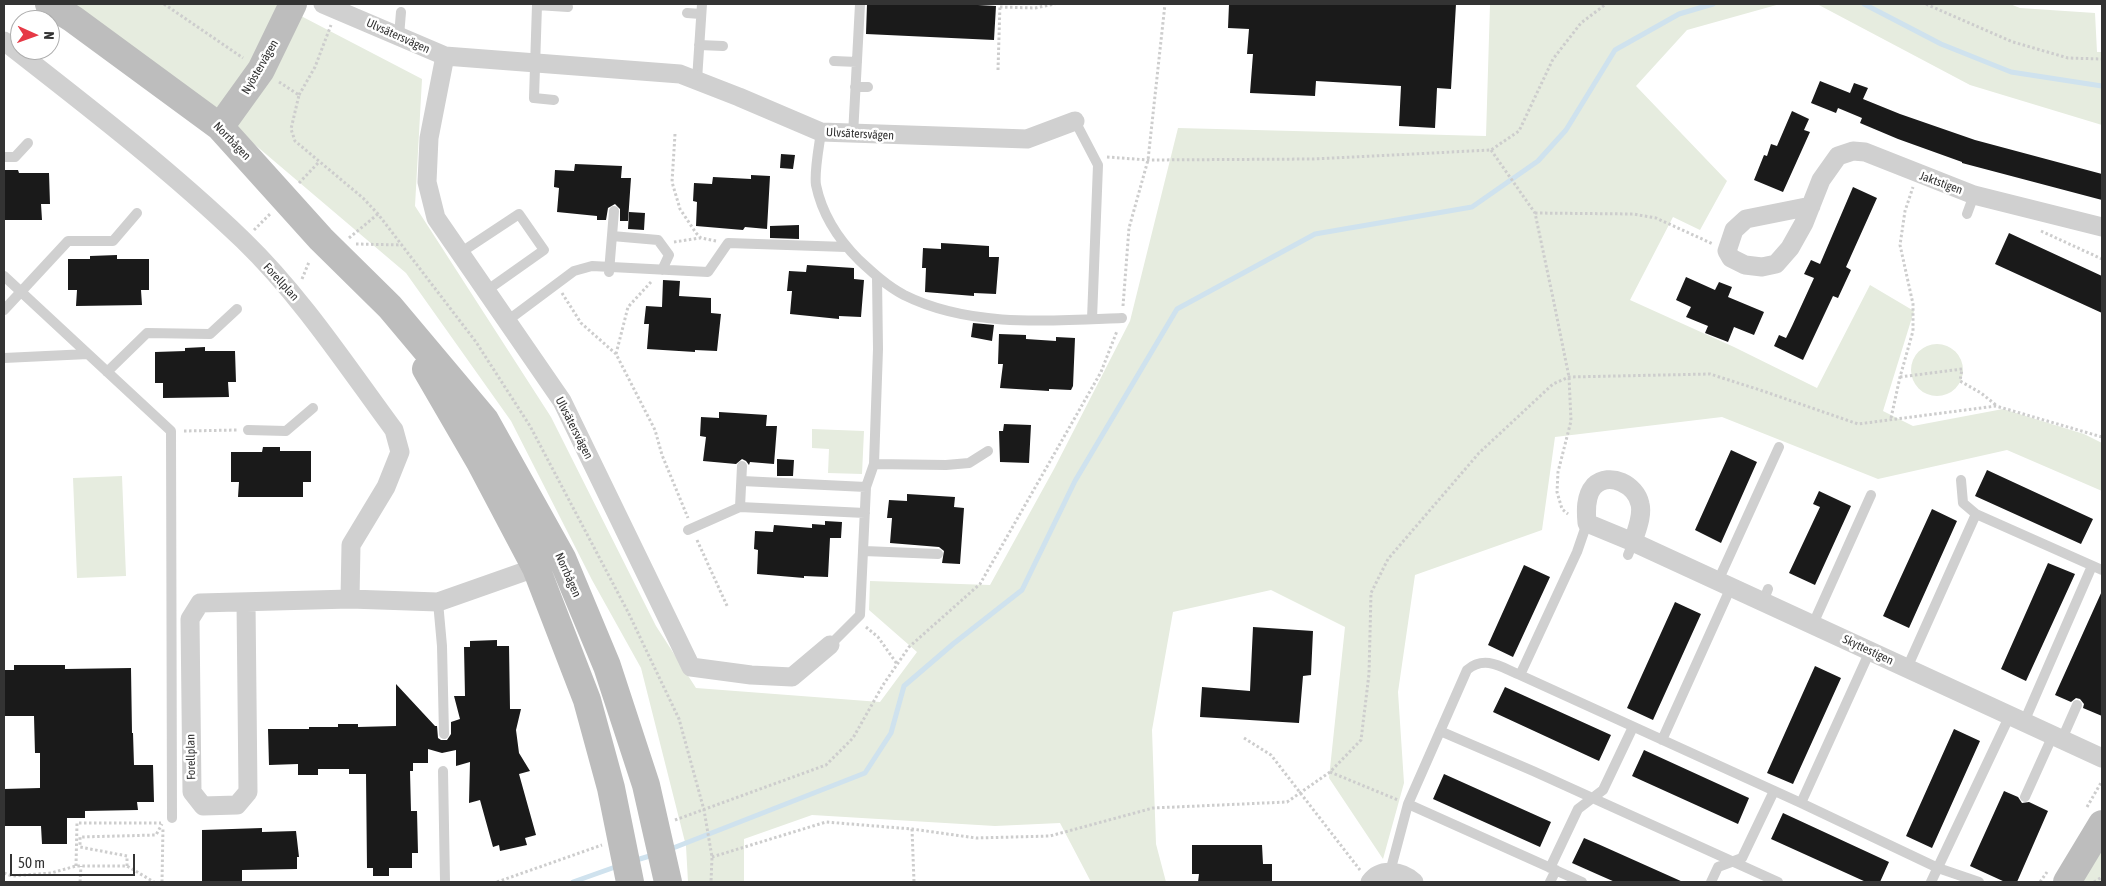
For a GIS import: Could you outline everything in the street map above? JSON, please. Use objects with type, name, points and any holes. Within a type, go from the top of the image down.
[{"type":"street","name":"Norrbågen","points":[[49,4],[73,19],[220,127],[321,239],[390,307],[485,420],[562,558],[607,666],[654,812],[667,875]]},
{"type":"street","name":"Nyöstervägen","points":[[220,127],[261,70],[293,4]]},
{"type":"street","name":"Ulvsätersvägen","points":[[330,6],[445,56],[680,74],[821,132],[853,135],[1027,139],[1074,121]]},
{"type":"street","name":"Forellplan","points":[[4,41],[120,131],[243,241],[294,296],[394,430],[400,452],[386,487],[351,545],[350,598]]},
{"type":"street","name":"Ulvsätersvägen","points":[[445,56],[429,138],[427,182],[436,218],[562,401],[691,667],[751,675],[792,677],[830,645]]},
{"type":"street","name":"Jaktstigen","points":[[1727,251],[1730,258],[1745,265],[1762,267],[1776,264],[1790,248],[1811,206],[1821,180],[1838,156],[1854,151],[1865,152],[1974,195],[2102,227]]},
{"type":"street","points":[[1727,251],[1734,230],[1746,219],[1811,206]]},
{"type":"street","name":"Norrbågen","points":[[390,307],[480,462],[536,568],[587,700],[611,788],[629,878]]},
{"type":"street","points":[[1587,523],[1586,505],[1594,487],[1604,481],[1616,480],[1628,485],[1636,494],[1640,505],[1640,516],[1630,549]]},
{"type":"street","name":"Skyttestigen","points":[[1587,523],[1630,549],[1670,552],[1724,584],[1765,595],[1813,624],[2102,758]]},
{"type":"street","name":"Forellplan","points":[[246,602],[248,792],[237,805],[203,806],[192,792],[190,619],[200,603],[350,598],[438,602],[562,558]]},
{"type":"street","points":[[2067,882],[2102,824]]},
{"type":"street","points":[[1367,878],[1390,872],[1406,875],[1414,882]]},
{"type":"lane","points":[[853,135],[860,4]]},
{"type":"lane","points":[[554,100],[534,98],[537,5],[568,7]]},
{"type":"lane","points":[[687,13],[702,9],[697,80]]},
{"type":"lane","points":[[399,36],[401,12]]},
{"type":"lane","points":[[699,45],[723,46]]},
{"type":"lane","points":[[834,61],[857,62]]},
{"type":"lane","points":[[855,86],[868,87]]},
{"type":"lane","points":[[1074,121],[1098,165],[1092,319]]},
{"type":"lane","points":[[821,132],[816,184],[828,220],[846,247],[877,277],[905,295],[953,312],[998,318],[1054,321],[1122,318]]},
{"type":"lane","points":[[4,157],[15,157],[28,143]]},
{"type":"lane","points":[[1967,214],[1974,195]]},
{"type":"lane","points":[[610,270],[614,211]]},
{"type":"lane","points":[[4,310],[68,241],[113,241],[137,213]]},
{"type":"lane","points":[[460,253],[519,214],[544,250],[486,291]]},
{"type":"lane","points":[[612,236],[658,240],[668,255],[662,270]]},
{"type":"lane","points":[[507,321],[574,271],[592,266],[610,270],[708,272],[728,243],[846,247]]},
{"type":"lane","points":[[4,276],[171,431],[172,818]]},
{"type":"lane","points":[[830,645],[860,615],[866,486],[874,464],[878,350],[877,277]]},
{"type":"lane","points":[[107,372],[147,333],[210,334],[237,309]]},
{"type":"lane","points":[[4,358],[88,354]]},
{"type":"lane","points":[[248,430],[286,431],[313,408]]},
{"type":"lane","points":[[1662,740],[1779,446]]},
{"type":"lane","points":[[874,464],[946,465],[969,463],[988,451]]},
{"type":"lane","points":[[740,507],[742,466]]},
{"type":"lane","points":[[1961,480],[1963,503],[1976,514],[2102,570]]},
{"type":"lane","points":[[742,481],[866,486]]},
{"type":"lane","points":[[1813,624],[1871,495]]},
{"type":"lane","points":[[690,529],[740,507],[865,514]]},
{"type":"lane","points":[[1907,668],[1976,514]]},
{"type":"lane","points":[[1520,675],[1577,552],[1587,523]]},
{"type":"lane","points":[[864,552],[938,554]]},
{"type":"lane","points":[[1931,882],[2017,719],[2092,566]]},
{"type":"lane","points":[[438,602],[442,646],[444,734]]},
{"type":"lane","points":[[1800,803],[1870,651]]},
{"type":"lane","points":[[1390,872],[1408,804],[1467,670],[1475,663],[1487,662],[1520,675],[1774,791],[1938,868],[1979,882]]},
{"type":"lane","points":[[2025,797],[2077,705]]},
{"type":"lane","points":[[1550,882],[1553,869],[1578,809],[1603,790],[1633,727]]},
{"type":"lane","points":[[1440,731],[1778,882]]},
{"type":"lane","points":[[443,771],[445,882]]},
{"type":"lane","points":[[1711,882],[1718,867],[1742,858],[1774,791]]},
{"type":"lane","points":[[1408,804],[1582,882]]},
{"type":"path","points":[[998,70],[1000,5],[1035,8],[1055,4]]},
{"type":"path","points":[[704,810],[826,765],[853,738],[883,685],[909,647],[980,584],[1102,372],[1122,318],[1128,228],[1148,160],[1165,4]]},
{"type":"path","points":[[1093,156],[1148,160],[1314,159],[1491,150],[1519,131],[1553,59],[1581,23],[1606,4]]},
{"type":"path","points":[[1926,4],[2013,42],[2068,58],[2102,59]]},
{"type":"path","points":[[299,95],[315,67],[330,6]]},
{"type":"path","points":[[675,134],[672,182],[680,208],[701,238]]},
{"type":"path","points":[[1491,150],[1534,214],[1569,377],[1571,421],[1558,472],[1557,492],[1562,509],[1574,519],[1587,523]]},
{"type":"path","points":[[1891,418],[1913,331],[1913,304],[1900,245],[1905,211],[1917,174]]},
{"type":"path","points":[[343,243],[378,214]]},
{"type":"path","points":[[1534,214],[1641,215],[1656,218],[1727,251]]},
{"type":"path","points":[[661,243],[701,238],[728,243]]},
{"type":"path","points":[[353,244],[403,245]]},
{"type":"path","points":[[616,354],[628,307],[662,270]]},
{"type":"path","points":[[557,284],[581,323],[616,354],[655,430],[662,455],[690,529],[728,608]]},
{"type":"path","points":[[1900,377],[1962,369],[1960,381],[1982,393],[1996,406]]},
{"type":"path","points":[[712,857],[826,822],[912,829],[976,838],[1050,836],[1153,808],[1286,802],[1330,772],[1361,740],[1369,674],[1371,593],[1388,559],[1479,453],[1553,384],[1569,377],[1710,374],[1858,424],[1891,418],[1996,406],[2102,437]]},
{"type":"path","points":[[171,431],[248,430]]},
{"type":"path","points":[[864,625],[878,636],[897,664]]},
{"type":"path","points":[[1244,738],[1271,756],[1367,878]]},
{"type":"path","points":[[1330,772],[1408,804]]},
{"type":"path","points":[[705,821],[712,857],[711,882]]},
{"type":"path","points":[[80,882],[77,823],[162,824]]},
{"type":"path","points":[[127,866],[127,856],[80,847],[80,837],[156,835],[162,824]]},
{"type":"path","points":[[162,824],[162,882]]},
{"type":"path","points":[[912,829],[914,882]]},
{"type":"path","points":[[4,873],[12,876],[51,873],[79,866],[127,866],[154,882]]},
{"type":"path","points":[[2094,882],[2102,877]]},
{"type":"shaded area","points":[[67,4],[278,4],[422,79],[415,206],[551,417],[656,626],[696,688],[880,702],[917,652],[869,610],[870,581],[990,585],[1054,469],[1130,321],[1178,128],[1486,136],[1490,4],[1780,4],[1687,30],[1636,86],[1727,181],[1700,230],[1673,217],[1630,300],[1734,347],[1817,388],[1870,285],[1914,311],[1883,411],[1913,426],[2003,409],[2084,434],[2102,443],[2102,491],[2007,450],[1878,479],[1722,417],[1555,437],[1542,530],[1415,575],[1398,692],[1404,783],[1383,859],[1329,778],[1345,627],[1271,590],[1173,612],[1152,730],[1156,844],[1166,882],[1091,882],[1060,823],[995,826],[812,815],[744,839],[744,882],[688,882],[686,846],[641,668],[592,580],[511,421],[406,273],[214,110]]},
{"type":"shaded area","points":[[1817,4],[2010,4],[2020,8],[2095,13],[2097,52],[2102,52],[2102,125],[1970,85]]},
{"type":"shaded area","points":[[1937,344],[1947,346],[1955,352],[1961,360],[1963,370],[1961,380],[1955,388],[1947,394],[1937,396],[1927,394],[1919,388],[1913,380],[1911,370],[1913,360],[1919,352],[1927,346]]},
{"type":"shaded area","points":[[812,429],[864,431],[862,474],[828,473],[829,449],[812,448]]},
{"type":"shaded area","points":[[122,476],[126,576],[77,578],[73,478]]},
{"type":"shaded area","points":[[2102,814],[2102,882],[2058,882]]},
{"type":"building","points":[[867,4],[996,6],[994,40],[866,34]]},
{"type":"building","points":[[1229,4],[1456,4],[1451,89],[1437,88],[1435,128],[1399,126],[1401,86],[1316,81],[1315,96],[1250,93],[1253,54],[1247,54],[1249,29],[1228,28]]},
{"type":"building","points":[[1820,81],[1850,93],[1854,83],[1868,88],[1863,99],[1900,114],[1975,140],[2102,174],[2102,200],[1962,163],[1860,123],[1862,118],[1838,108],[1836,113],[1811,103]]},
{"type":"building","points":[[1792,111],[1809,119],[1804,130],[1810,132],[1783,192],[1754,180],[1764,155],[1767,156],[1771,144],[1777,146]]},
{"type":"building","points":[[781,154],[795,155],[793,169],[780,168]]},
{"type":"building","points":[[575,164],[622,166],[621,178],[631,178],[628,221],[620,221],[620,209],[615,204],[608,208],[606,220],[597,220],[597,216],[557,212],[559,188],[554,187],[555,170],[574,171]]},
{"type":"building","points":[[4,170],[18,170],[19,173],[49,173],[50,204],[41,204],[42,220],[4,220]]},
{"type":"building","points":[[751,175],[770,176],[767,229],[745,227],[743,230],[696,226],[697,202],[693,201],[694,183],[712,184],[713,177],[751,179]]},
{"type":"building","points":[[1853,187],[1877,198],[1846,267],[1851,270],[1838,298],[1833,296],[1803,360],[1774,346],[1779,335],[1786,338],[1792,326],[1814,278],[1804,274],[1811,260],[1820,264]]},
{"type":"building","points":[[629,212],[645,213],[644,230],[628,229]]},
{"type":"building","points":[[799,225],[799,239],[770,238],[770,226]]},
{"type":"building","points":[[2009,233],[2102,276],[2102,313],[1995,264]]},
{"type":"building","points":[[941,243],[989,246],[989,257],[999,257],[996,294],[974,293],[974,296],[925,292],[926,268],[922,268],[923,248],[941,249]]},
{"type":"building","points":[[117,255],[117,259],[149,259],[149,290],[141,290],[142,305],[76,306],[77,290],[68,290],[68,259],[90,259],[90,256]]},
{"type":"building","points":[[807,265],[854,268],[854,279],[864,280],[861,317],[839,316],[839,319],[790,314],[792,291],[787,291],[789,271],[806,272]]},
{"type":"building","points":[[1686,277],[1715,290],[1719,282],[1732,287],[1728,297],[1764,312],[1754,335],[1734,327],[1728,342],[1705,333],[1708,326],[1686,317],[1691,307],[1676,300]]},
{"type":"building","points":[[663,280],[680,281],[679,296],[711,298],[711,313],[721,314],[717,351],[695,350],[695,352],[647,349],[649,324],[644,324],[646,306],[662,307]]},
{"type":"building","points":[[973,323],[994,325],[992,341],[971,337]]},
{"type":"building","points":[[999,334],[1026,335],[1026,339],[1056,341],[1056,337],[1075,338],[1073,386],[1071,390],[1049,389],[1049,391],[1000,388],[1003,364],[998,364]]},
{"type":"building","points":[[205,347],[205,351],[235,351],[236,382],[228,382],[229,397],[163,398],[163,383],[155,383],[155,352],[185,351],[185,348]]},
{"type":"building","points":[[719,412],[767,415],[766,426],[777,426],[774,464],[750,462],[749,465],[742,459],[736,464],[703,461],[706,437],[700,436],[701,417],[719,418]]},
{"type":"building","points":[[1004,424],[1031,425],[1029,463],[1000,462],[999,431],[1003,431]]},
{"type":"building","points":[[263,447],[280,447],[280,451],[311,451],[311,482],[303,482],[303,497],[238,497],[239,482],[231,482],[231,452],[262,452]]},
{"type":"building","points":[[1731,450],[1757,462],[1721,543],[1695,530]]},
{"type":"building","points":[[777,459],[794,460],[793,476],[777,476]]},
{"type":"building","points":[[1987,470],[2093,519],[2081,544],[1975,496]]},
{"type":"building","points":[[1819,491],[1851,506],[1815,585],[1789,573],[1820,507],[1813,504]]},
{"type":"building","points":[[907,494],[955,497],[954,507],[964,508],[960,564],[942,563],[944,551],[939,547],[890,543],[892,518],[887,518],[889,500],[907,501]]},
{"type":"building","points":[[1932,509],[1957,521],[1909,628],[1883,616]]},
{"type":"building","points":[[825,521],[842,522],[841,538],[830,538],[828,577],[804,576],[804,578],[757,574],[758,550],[754,549],[755,531],[773,532],[774,525],[812,528],[812,524],[825,525]]},
{"type":"building","points":[[2048,563],[2075,574],[2026,681],[2001,669]]},
{"type":"building","points":[[1524,565],[1550,577],[1513,657],[1488,645]]},
{"type":"building","points":[[2102,591],[2102,716],[2083,708],[2084,704],[2080,699],[2076,698],[2071,702],[2055,695]]},
{"type":"building","points":[[1675,602],[1701,614],[1653,720],[1627,708]]},
{"type":"building","points":[[1253,627],[1313,631],[1311,675],[1303,676],[1299,723],[1200,717],[1202,687],[1250,691]]},
{"type":"building","points":[[497,640],[497,646],[509,646],[510,709],[521,709],[516,730],[519,753],[530,771],[519,774],[536,835],[525,838],[527,845],[500,851],[499,845],[493,847],[480,800],[469,803],[470,762],[456,766],[456,750],[442,753],[428,749],[428,763],[413,763],[413,771],[410,771],[411,811],[417,811],[418,853],[412,853],[412,868],[389,868],[389,876],[373,876],[373,868],[367,868],[366,774],[349,774],[349,769],[318,769],[318,775],[298,775],[298,764],[269,765],[268,729],[338,727],[338,724],[358,724],[358,727],[396,726],[396,684],[437,726],[438,738],[447,740],[451,734],[451,722],[460,719],[454,696],[465,696],[464,647],[470,647],[470,641]]},
{"type":"building","points":[[14,665],[65,665],[65,669],[131,668],[134,765],[153,765],[154,802],[137,802],[138,810],[85,811],[85,818],[67,818],[67,844],[42,844],[41,826],[4,826],[4,789],[40,788],[40,753],[35,753],[34,716],[4,716],[4,670],[14,670]]},
{"type":"building","points":[[1815,666],[1841,678],[1793,784],[1767,773]]},
{"type":"building","points":[[1505,687],[1611,735],[1599,761],[1493,712]]},
{"type":"building","points":[[1954,729],[1980,741],[1932,848],[1906,836]]},
{"type":"building","points":[[1644,750],[1749,798],[1738,824],[1632,776]]},
{"type":"building","points":[[1444,774],[1551,822],[1540,847],[1433,799]]},
{"type":"building","points":[[2004,791],[2018,797],[2022,803],[2029,802],[2048,811],[2017,882],[2005,882],[1970,866]]},
{"type":"building","points":[[1783,813],[1889,862],[1880,882],[1866,882],[1771,839]]},
{"type":"building","points":[[262,828],[262,832],[296,831],[299,857],[297,857],[297,869],[242,870],[242,882],[202,882],[202,830]]},
{"type":"building","points":[[1584,838],[1683,882],[1615,882],[1572,863]]},
{"type":"building","points":[[1192,845],[1262,845],[1263,864],[1272,864],[1272,882],[1198,882],[1199,874],[1192,874]]},
{"type":"waterway","points":[[668,850],[865,773],[891,733],[904,686],[953,644],[1022,590],[1075,481],[1177,309],[1315,234],[1472,207],[1538,161],[1566,130],[1615,50],[1679,14],[1713,4]]},
{"type":"waterway","points":[[1864,4],[1941,44],[2011,72],[2102,86]]},
{"type":"waterway","points":[[633,861],[653,855]]},
{"type":"waterway","points":[[573,882],[618,866]]}]
